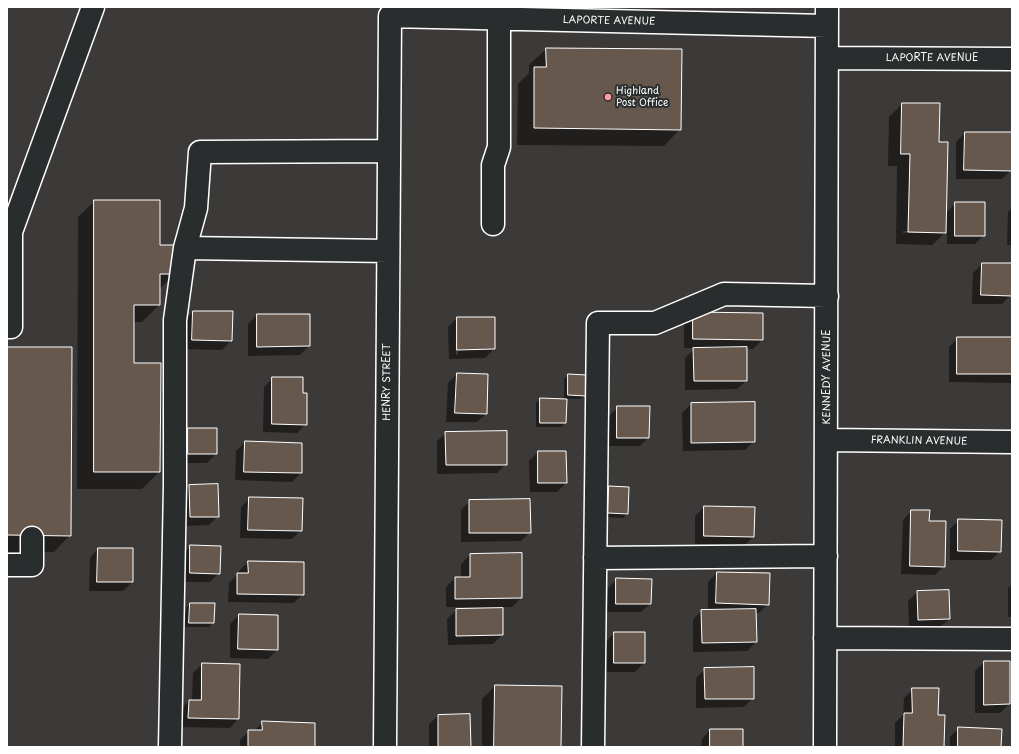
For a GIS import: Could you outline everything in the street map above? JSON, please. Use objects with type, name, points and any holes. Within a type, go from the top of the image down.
[{"type":"street","points":[[8,329],[11,232],[93,7]]},
{"type":"street","name":"LAPORTE AVENUE","points":[[390,16],[499,19],[607,14],[827,16]]},
{"type":"street","name":"HENRY STREET","points":[[385,747],[390,16]]},
{"type":"street","name":"KENNEDY AVENUE","points":[[825,747],[827,16]]},
{"type":"street","points":[[493,224],[493,165],[499,147],[499,19]]},
{"type":"street","name":"LAPORTE AVENUE","points":[[827,58],[1012,59]]},
{"type":"street","points":[[170,747],[175,485],[175,320],[185,248],[196,208],[200,152],[389,151]]},
{"type":"street","points":[[185,248],[388,251]]},
{"type":"street","points":[[593,747],[598,323],[655,323],[724,294],[827,296]]},
{"type":"street","name":"FRANKLIN AVENUE","points":[[827,440],[1012,442]]},
{"type":"street","points":[[7,565],[32,565],[32,538]]},
{"type":"street","points":[[595,558],[826,556]]},
{"type":"street","points":[[825,638],[1012,639]]},
{"type":"building","name":"Highland Post Office","points":[[546,48],[682,49],[681,130],[534,128],[534,67],[546,67]]},
{"type":"building","points":[[902,103],[940,103],[939,142],[948,142],[946,233],[908,232],[910,154],[901,154]]},
{"type":"building","points":[[965,132],[1012,132],[1012,171],[964,170]]},
{"type":"building","points":[[94,200],[160,200],[160,245],[176,245],[176,274],[160,274],[160,305],[134,305],[134,363],[161,363],[160,472],[94,472]]},
{"type":"building","points":[[955,202],[985,202],[985,236],[955,236]]},
{"type":"building","points":[[982,263],[1012,263],[1012,296],[981,295]]},
{"type":"building","points":[[193,311],[233,311],[232,341],[192,340]]},
{"type":"building","points":[[693,312],[763,313],[763,340],[693,339]]},
{"type":"building","points":[[257,314],[310,314],[310,346],[257,347]]},
{"type":"building","points":[[457,317],[495,317],[495,349],[457,350]]},
{"type":"building","points":[[957,337],[1012,337],[1012,374],[957,374]]},
{"type":"building","points":[[7,347],[72,347],[71,536],[7,535]]},
{"type":"building","points":[[747,347],[747,381],[694,381],[693,348]]},
{"type":"building","points":[[457,373],[488,374],[487,414],[455,413]]},
{"type":"building","points":[[568,374],[587,375],[586,396],[568,395]]},
{"type":"building","points":[[272,377],[303,377],[303,393],[307,393],[307,425],[272,424]]},
{"type":"building","points":[[540,398],[567,399],[566,423],[540,423]]},
{"type":"building","points":[[755,402],[755,442],[691,443],[691,403]]},
{"type":"building","points":[[617,406],[650,406],[649,438],[617,438]]},
{"type":"building","points":[[188,428],[217,428],[217,454],[188,454]]},
{"type":"building","points":[[507,431],[507,465],[446,465],[445,432]]},
{"type":"building","points":[[245,441],[302,443],[302,473],[244,472]]},
{"type":"building","points":[[538,451],[566,451],[567,483],[538,483]]},
{"type":"building","points":[[218,484],[219,517],[190,517],[189,485]]},
{"type":"building","points":[[609,486],[629,487],[628,514],[608,513]]},
{"type":"building","points":[[249,497],[303,498],[302,531],[248,530]]},
{"type":"building","points":[[530,499],[531,533],[469,533],[469,500]]},
{"type":"building","points":[[704,506],[755,507],[754,537],[704,536]]},
{"type":"building","points":[[911,510],[930,510],[929,521],[946,521],[945,567],[910,566]]},
{"type":"building","points":[[958,519],[1002,520],[1001,552],[958,551]]},
{"type":"building","points":[[190,545],[221,546],[220,574],[190,573]]},
{"type":"building","points":[[98,548],[133,548],[133,582],[97,582]]},
{"type":"building","points":[[522,553],[522,598],[455,599],[455,577],[470,577],[470,554]]},
{"type":"building","points":[[248,561],[304,562],[304,595],[237,594],[237,573],[248,573]]},
{"type":"building","points":[[717,572],[770,573],[769,605],[716,603]]},
{"type":"building","points":[[616,578],[652,579],[651,604],[616,604]]},
{"type":"building","points":[[949,590],[950,619],[918,620],[917,591]]},
{"type":"building","points":[[190,603],[215,603],[214,623],[189,623]]},
{"type":"building","points":[[503,608],[503,635],[456,636],[456,609]]},
{"type":"building","points":[[756,609],[757,642],[702,643],[701,610]]},
{"type":"building","points":[[239,614],[278,615],[278,650],[238,649]]},
{"type":"building","points":[[614,632],[645,632],[645,663],[614,663]]},
{"type":"building","points":[[984,661],[1010,661],[1010,704],[984,705]]},
{"type":"building","points":[[202,663],[240,664],[239,719],[188,718],[189,700],[201,700]]},
{"type":"building","points":[[754,667],[754,699],[705,699],[704,668]]},
{"type":"building","points":[[495,685],[562,686],[561,747],[494,747]]},
{"type":"building","points":[[912,688],[939,688],[938,715],[945,715],[944,747],[903,747],[904,713],[912,713]]},
{"type":"building","points":[[470,714],[471,747],[438,747],[438,715]]},
{"type":"building","points":[[262,721],[315,723],[315,747],[248,747],[248,730],[262,730]]},
{"type":"building","points":[[958,727],[1002,729],[1001,747],[958,747]]},
{"type":"building","points":[[710,729],[743,729],[743,747],[710,747]]},
{"type":"place","name":"Highland Post Office","points":[[608,97]]}]
